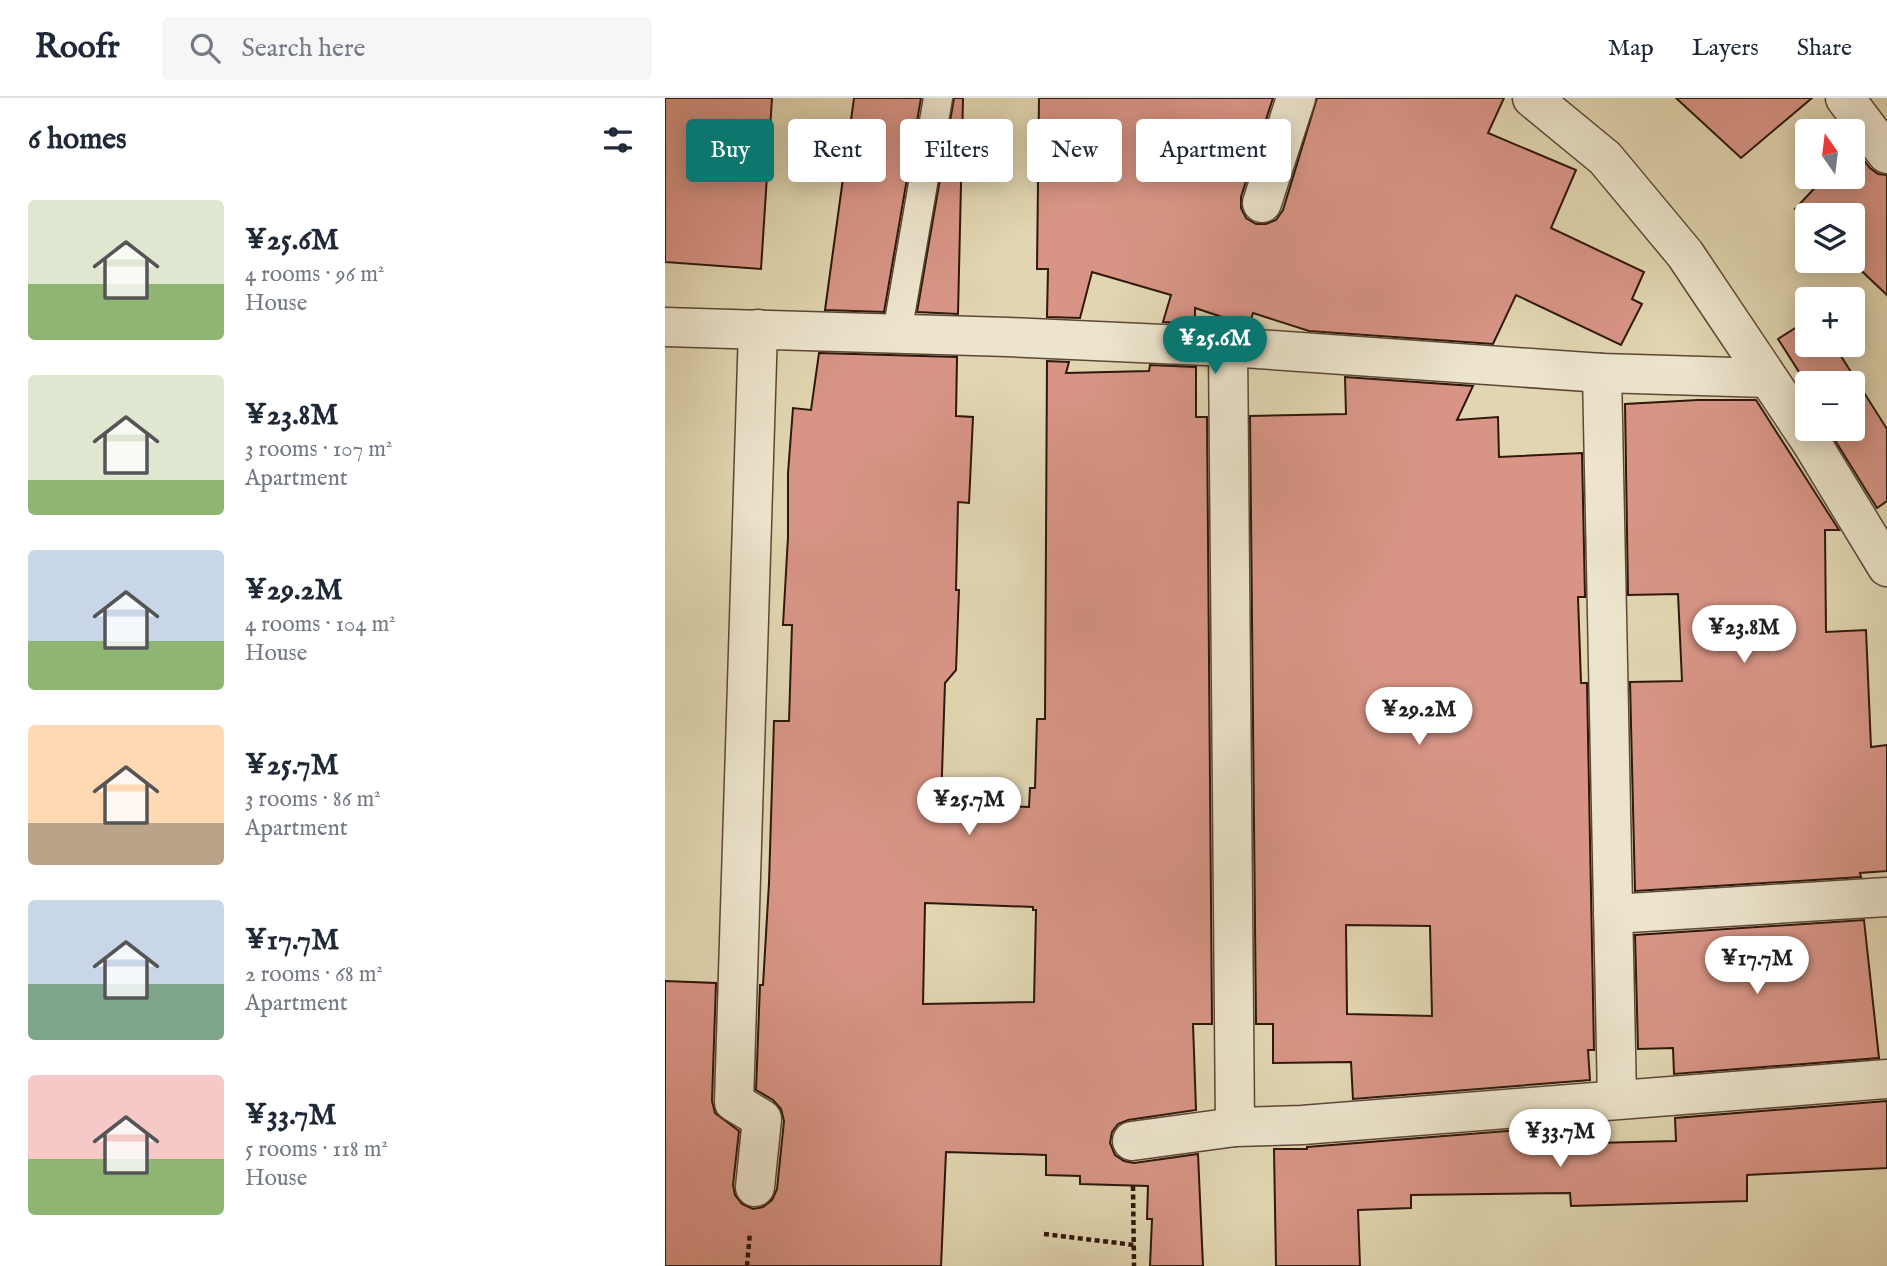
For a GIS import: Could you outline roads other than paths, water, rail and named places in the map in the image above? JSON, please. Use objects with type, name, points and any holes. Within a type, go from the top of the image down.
[{"type":"street","points":[[1262,203],[1296,98]]},
{"type":"street","points":[[1532,98],[1605,158],[1685,254],[1811,442],[1887,567]]},
{"type":"street","points":[[1846,98],[1887,154]]},
{"type":"street","points":[[665,327],[758,328],[1228,347],[1602,373],[1767,378]]},
{"type":"street","points":[[755,1187],[762,1119],[734,1102],[758,328]]},
{"type":"street","points":[[1228,347],[1235,1127]]},
{"type":"street","points":[[1602,373],[1617,1099]]},
{"type":"street","points":[[1613,914],[1887,897]]},
{"type":"street","points":[[1132,1141],[1235,1127],[1302,1125],[1887,1079]]},
{"type":"lane","points":[[897,333],[938,98]]}]
